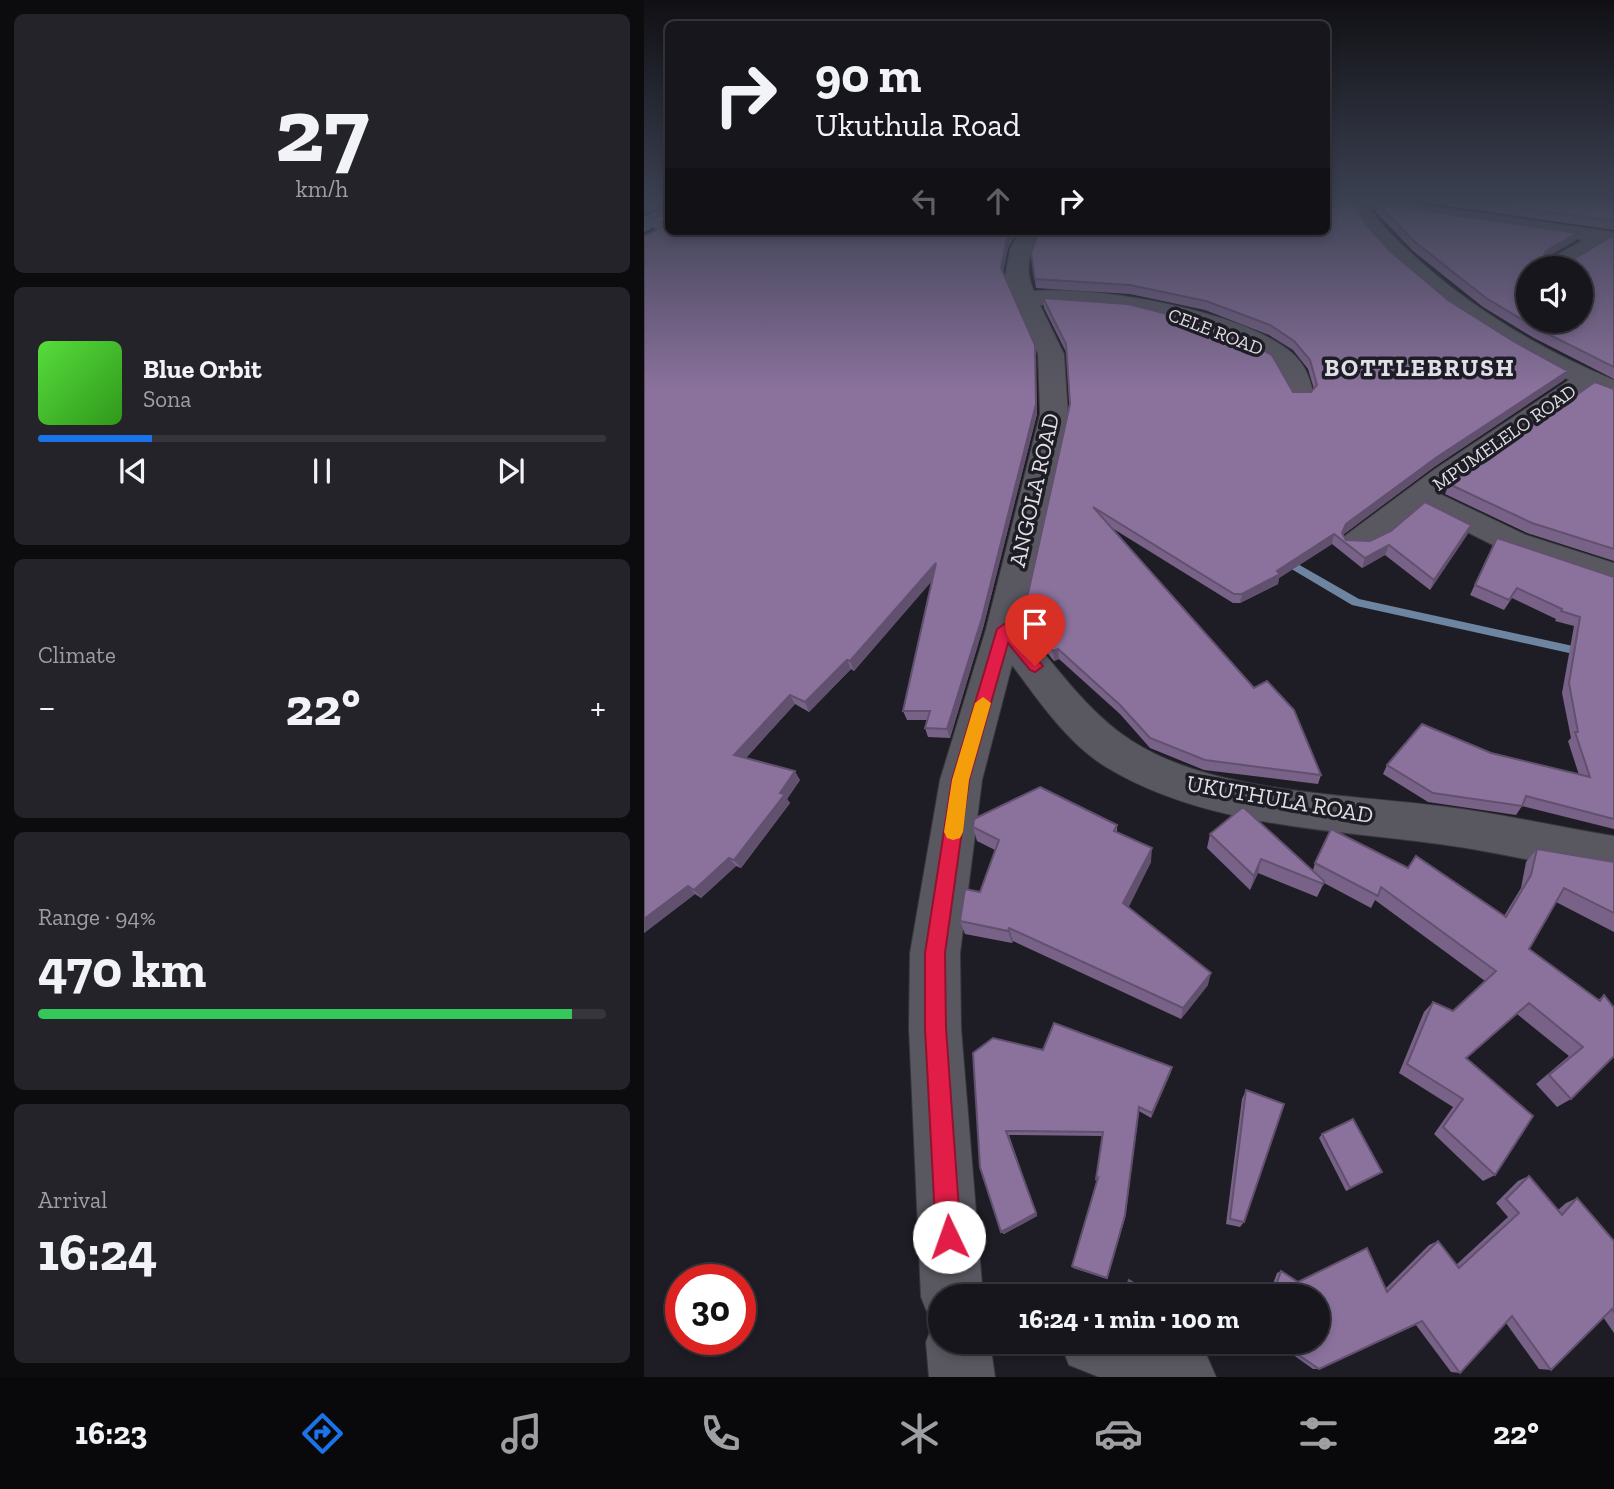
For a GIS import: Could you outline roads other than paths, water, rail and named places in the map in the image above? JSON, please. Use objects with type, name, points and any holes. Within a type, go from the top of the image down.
[{"type":"street","name":"ANGOLA ROAD","points":[[956,1284],[936,1028],[935,953],[961,780],[1004,629],[1015,571],[1054,414],[1051,354],[1016,276],[1018,262]]},
{"type":"street","points":[[1407,262],[1512,342],[1614,390]]},
{"type":"street","name":"CELE ROAD","points":[[1026,299],[1055,296],[1121,301],[1201,322],[1251,341],[1283,359],[1295,372],[1300,393]]},
{"type":"street","name":"MPUMELELO ROAD","points":[[1358,542],[1446,475],[1587,379]]},
{"type":"street","name":"MPUMELELO ROAD","points":[[1421,496],[1458,518],[1511,541],[1614,575]]},
{"type":"street","name":"UKUTHULA ROAD","points":[[1004,629],[1095,735],[1117,753],[1161,777],[1213,791],[1300,807],[1450,826],[1614,856]]},
{"type":"street","name":"ANGOLA ROAD","points":[[961,1354],[962,1377]]},
{"type":"street","points":[[1123,1354],[1183,1377]]},
{"type":"waterway","points":[[1282,559],[1356,602],[1614,659]]},
{"type":"district","name":"BOTTLEBRUSH","points":[[1420,368]]}]
